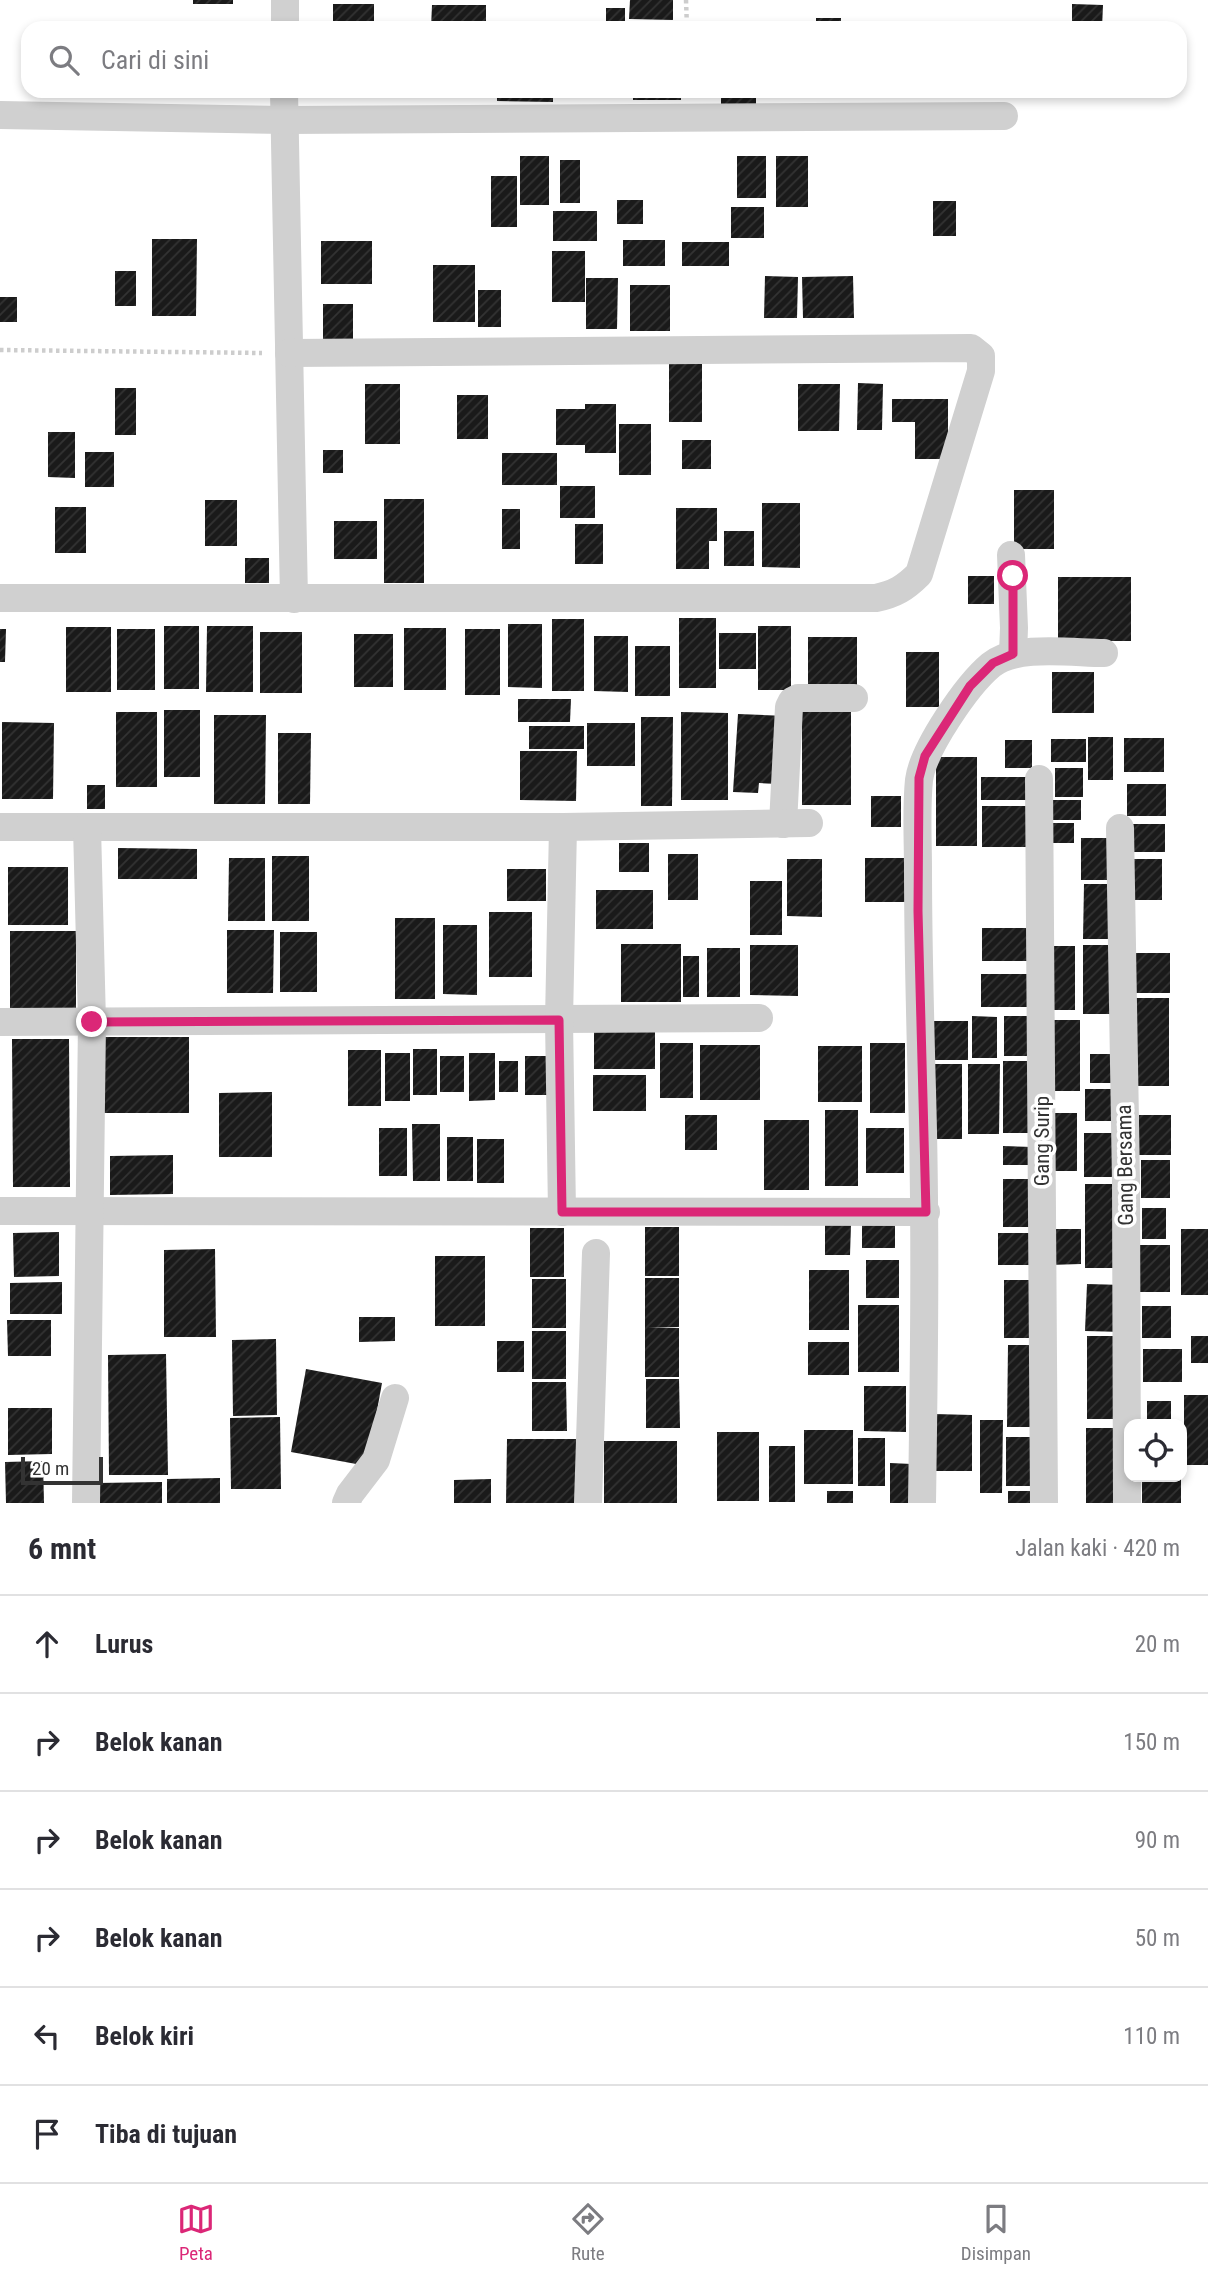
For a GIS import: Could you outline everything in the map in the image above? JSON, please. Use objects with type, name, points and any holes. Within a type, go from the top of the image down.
[{"type":"street","points":[[285,0],[285,21]]},
{"type":"street","points":[[284,98],[294,599]]},
{"type":"street","points":[[0,115],[284,120],[1004,116]]},
{"type":"street","points":[[0,598],[876,598],[892,595],[905,588],[919,574],[981,371],[981,356],[971,348],[289,353]]},
{"type":"street","points":[[1011,555],[1013,654]]},
{"type":"street","points":[[922,1503],[926,1212],[918,911],[919,778],[925,756],[970,686],[993,663],[1013,654],[1104,653]]},
{"type":"street","points":[[0,827],[563,827],[796,824],[789,707],[792,701],[798,698],[853,698]]},
{"type":"street","name":"Gang Surip","points":[[1039,779],[1044,1503]]},
{"type":"street","points":[[86,1503],[92,1022],[87,827]]},
{"type":"street","points":[[562,1212],[559,1020],[563,827]]},
{"type":"street","name":"Gang Bersama","points":[[1120,828],[1126,1181],[1127,1503]]},
{"type":"street","points":[[0,1022],[760,1018]]},
{"type":"street","points":[[0,1211],[926,1212]]},
{"type":"street","points":[[588,1503],[596,1253]]},
{"type":"street","points":[[346,1503],[376,1460],[396,1398]]},
{"type":"path","points":[[686,0],[687,21]]},
{"type":"path","points":[[0,350],[289,353]]},
{"type":"building","points":[[193,0],[233,0],[233,4],[193,4]]},
{"type":"building","points":[[630,0],[673,0],[673,20],[629,19]]},
{"type":"building","points":[[333,4],[374,4],[374,21],[333,21]]},
{"type":"building","points":[[1072,4],[1103,5],[1102,21],[1072,21]]},
{"type":"building","points":[[432,5],[486,5],[486,21],[431,21]]},
{"type":"building","points":[[606,8],[625,8],[625,21],[606,21]]},
{"type":"building","points":[[816,18],[841,18],[841,21],[816,21]]},
{"type":"building","points":[[497,98],[553,98],[553,102],[497,101]]},
{"type":"building","points":[[633,98],[681,98],[681,100]]},
{"type":"building","points":[[721,98],[756,98],[756,104],[721,104]]},
{"type":"building","points":[[520,156],[549,156],[549,205],[520,205]]},
{"type":"building","points":[[737,156],[766,156],[766,198],[737,198]]},
{"type":"building","points":[[776,156],[808,156],[808,207],[776,207]]},
{"type":"building","points":[[560,160],[580,160],[580,203],[560,203]]},
{"type":"building","points":[[491,176],[517,176],[517,227],[491,227]]},
{"type":"building","points":[[617,200],[643,200],[643,224],[617,224]]},
{"type":"building","points":[[933,201],[956,201],[956,236],[933,236]]},
{"type":"building","points":[[731,207],[764,207],[764,238],[731,238]]},
{"type":"building","points":[[553,211],[597,211],[597,241],[553,241]]},
{"type":"building","points":[[152,239],[197,239],[196,316],[152,316]]},
{"type":"building","points":[[623,240],[665,240],[665,266],[623,266]]},
{"type":"building","points":[[321,241],[372,241],[372,284],[321,284]]},
{"type":"building","points":[[682,242],[729,242],[729,266],[682,266]]},
{"type":"building","points":[[552,251],[585,251],[585,302],[552,302]]},
{"type":"building","points":[[433,265],[475,265],[475,322],[433,322]]},
{"type":"building","points":[[115,271],[136,271],[136,306],[115,306]]},
{"type":"building","points":[[765,276],[798,277],[797,318],[764,318]]},
{"type":"building","points":[[853,276],[854,318],[803,318],[802,277]]},
{"type":"building","points":[[586,278],[618,278],[617,329],[586,329]]},
{"type":"building","points":[[630,285],[670,285],[670,331],[630,331]]},
{"type":"building","points":[[478,290],[501,290],[501,327],[478,327]]},
{"type":"building","points":[[0,297],[17,297],[17,322],[0,322]]},
{"type":"building","points":[[323,304],[353,304],[353,339],[323,339]]},
{"type":"building","points":[[669,363],[702,363],[702,422],[669,422]]},
{"type":"building","points":[[858,383],[883,384],[882,430],[857,430]]},
{"type":"building","points":[[365,384],[400,384],[400,444],[365,444]]},
{"type":"building","points":[[798,384],[840,384],[839,431],[798,431]]},
{"type":"building","points":[[115,388],[136,388],[136,435],[115,435]]},
{"type":"building","points":[[457,395],[488,395],[488,439],[457,439]]},
{"type":"building","points":[[892,399],[948,399],[948,459],[915,459],[915,422],[892,422]]},
{"type":"building","points":[[585,404],[616,404],[616,453],[585,453],[585,445],[556,445],[556,409],[585,409]]},
{"type":"building","points":[[619,424],[651,424],[651,475],[619,475]]},
{"type":"building","points":[[48,432],[75,432],[75,478],[48,477]]},
{"type":"building","points":[[682,440],[711,440],[711,469],[682,469]]},
{"type":"building","points":[[323,450],[343,450],[343,473],[323,473]]},
{"type":"building","points":[[85,452],[114,452],[114,487],[85,487]]},
{"type":"building","points":[[502,453],[557,453],[557,485],[502,485]]},
{"type":"building","points":[[560,486],[595,486],[595,518],[560,518]]},
{"type":"building","points":[[1014,490],[1054,490],[1054,549],[1014,549]]},
{"type":"building","points":[[384,499],[424,499],[424,583],[384,583]]},
{"type":"building","points":[[205,500],[237,500],[237,546],[205,546]]},
{"type":"building","points":[[762,503],[800,503],[800,568],[762,567]]},
{"type":"building","points":[[55,507],[86,507],[86,553],[55,553]]},
{"type":"building","points":[[676,508],[717,508],[717,541],[709,541],[709,569],[676,569]]},
{"type":"building","points":[[502,509],[520,509],[520,549],[502,549]]},
{"type":"building","points":[[334,521],[377,521],[377,559],[334,559]]},
{"type":"building","points":[[575,524],[603,524],[603,564],[575,564]]},
{"type":"building","points":[[724,531],[754,531],[754,566],[724,566]]},
{"type":"building","points":[[245,558],[269,558],[269,583],[245,583]]},
{"type":"building","points":[[968,576],[994,576],[994,604],[968,604]]},
{"type":"building","points":[[1058,577],[1131,577],[1131,641],[1058,641]]},
{"type":"building","points":[[679,618],[716,618],[716,688],[679,688]]},
{"type":"building","points":[[552,619],[584,619],[584,691],[552,691]]},
{"type":"building","points":[[508,624],[542,624],[542,688],[508,687]]},
{"type":"building","points":[[164,626],[199,626],[199,689],[164,689]]},
{"type":"building","points":[[207,626],[253,626],[253,692],[206,692]]},
{"type":"building","points":[[758,626],[791,626],[791,690],[758,690]]},
{"type":"building","points":[[66,627],[111,627],[111,692],[66,692]]},
{"type":"building","points":[[404,628],[446,628],[446,690],[404,690]]},
{"type":"building","points":[[0,629],[6,629],[5,662],[0,662]]},
{"type":"building","points":[[117,629],[155,629],[155,690],[117,690]]},
{"type":"building","points":[[465,629],[500,629],[500,695],[465,695]]},
{"type":"building","points":[[260,632],[302,632],[302,693],[260,693]]},
{"type":"building","points":[[719,633],[756,633],[756,669],[719,669]]},
{"type":"building","points":[[354,634],[393,634],[393,687],[354,687]]},
{"type":"building","points":[[594,636],[628,636],[628,692],[594,691]]},
{"type":"building","points":[[808,637],[857,637],[857,692],[808,692]]},
{"type":"building","points":[[635,646],[670,646],[670,696],[635,696]]},
{"type":"building","points":[[906,652],[939,652],[939,707],[906,707]]},
{"type":"building","points":[[1052,672],[1094,672],[1094,713],[1052,713]]},
{"type":"building","points":[[518,699],[571,699],[570,722],[518,722]]},
{"type":"building","points":[[802,707],[851,707],[851,805],[802,805]]},
{"type":"building","points":[[164,710],[200,710],[200,777],[164,777]]},
{"type":"building","points":[[116,712],[157,712],[157,787],[116,787]]},
{"type":"building","points":[[681,712],[728,713],[728,800],[681,800]]},
{"type":"building","points":[[738,714],[786,716],[777,784],[759,783],[758,793],[733,792]]},
{"type":"building","points":[[214,715],[266,715],[265,804],[214,804]]},
{"type":"building","points":[[641,717],[673,717],[672,806],[641,806]]},
{"type":"building","points":[[2,722],[54,723],[53,799],[2,799]]},
{"type":"building","points":[[587,723],[635,723],[635,766],[587,766]]},
{"type":"building","points":[[529,726],[584,726],[584,749],[529,749]]},
{"type":"building","points":[[278,733],[311,733],[310,804],[278,804]]},
{"type":"building","points":[[1088,737],[1113,737],[1113,780],[1088,780]]},
{"type":"building","points":[[1124,738],[1164,738],[1164,772],[1124,772]]},
{"type":"building","points":[[1051,739],[1086,739],[1086,762],[1051,762]]},
{"type":"building","points":[[1005,740],[1032,740],[1032,768],[1005,768]]},
{"type":"building","points":[[520,751],[577,751],[576,801],[520,800]]},
{"type":"building","points":[[936,757],[977,757],[977,846],[936,846]]},
{"type":"building","points":[[1055,768],[1083,768],[1083,797],[1055,797]]},
{"type":"building","points":[[981,777],[1030,777],[1030,800],[981,800]]},
{"type":"building","points":[[1127,784],[1166,784],[1166,816],[1127,816]]},
{"type":"building","points":[[87,785],[105,785],[105,809],[87,809]]},
{"type":"building","points":[[871,796],[901,796],[901,827],[871,827]]},
{"type":"building","points":[[1047,800],[1081,800],[1081,820],[1047,820]]},
{"type":"building","points":[[982,806],[1033,806],[1033,847],[982,847]]},
{"type":"building","points":[[1050,823],[1074,823],[1074,843],[1050,843]]},
{"type":"building","points":[[1130,824],[1165,824],[1165,852],[1130,852]]},
{"type":"building","points":[[1081,838],[1115,838],[1115,880],[1081,880]]},
{"type":"building","points":[[619,843],[649,843],[649,872],[619,872]]},
{"type":"building","points":[[118,848],[197,849],[197,879],[118,879]]},
{"type":"building","points":[[668,854],[698,854],[698,900],[668,900]]},
{"type":"building","points":[[272,856],[309,856],[309,921],[272,921]]},
{"type":"building","points":[[229,858],[265,858],[265,921],[228,921]]},
{"type":"building","points":[[865,858],[907,858],[907,902],[865,902]]},
{"type":"building","points":[[787,859],[822,859],[822,917],[787,916]]},
{"type":"building","points":[[1131,859],[1162,859],[1162,900],[1131,900]]},
{"type":"building","points":[[8,867],[68,867],[68,925],[8,925]]},
{"type":"building","points":[[507,869],[546,869],[546,901],[507,901]]},
{"type":"building","points":[[750,881],[782,881],[782,935],[750,935]]},
{"type":"building","points":[[1084,884],[1116,884],[1115,939],[1083,939]]},
{"type":"building","points":[[596,890],[653,890],[653,929],[596,929]]},
{"type":"building","points":[[489,912],[532,912],[532,977],[489,977]]},
{"type":"building","points":[[395,918],[435,918],[435,999],[395,999]]},
{"type":"building","points":[[443,925],[477,925],[477,995],[443,994]]},
{"type":"building","points":[[982,928],[1027,928],[1027,961],[982,961]]},
{"type":"building","points":[[227,930],[274,930],[273,993],[227,993]]},
{"type":"building","points":[[10,931],[76,931],[76,1009],[10,1009]]},
{"type":"building","points":[[280,932],[317,932],[317,992],[280,992]]},
{"type":"building","points":[[621,944],[681,944],[681,1002],[621,1002]]},
{"type":"building","points":[[750,945],[798,945],[798,996],[750,995]]},
{"type":"building","points":[[1083,945],[1115,945],[1115,1014],[1083,1014]]},
{"type":"building","points":[[1048,946],[1075,946],[1075,1010],[1048,1010]]},
{"type":"building","points":[[707,948],[740,948],[740,997],[707,997]]},
{"type":"building","points":[[1133,953],[1170,953],[1170,993],[1133,993]]},
{"type":"building","points":[[683,956],[699,956],[699,997],[683,997]]},
{"type":"building","points":[[981,974],[1033,974],[1033,1007],[981,1007]]},
{"type":"building","points":[[1135,998],[1169,998],[1169,1086],[1135,1086]]},
{"type":"building","points":[[972,1016],[997,1017],[997,1058],[972,1058]]},
{"type":"building","points":[[1004,1016],[1033,1016],[1033,1056],[1004,1056]]},
{"type":"building","points":[[1053,1020],[1080,1020],[1080,1091],[1052,1091]]},
{"type":"building","points":[[930,1021],[968,1021],[968,1060],[930,1060]]},
{"type":"building","points":[[594,1030],[655,1030],[655,1069],[594,1069]]},
{"type":"building","points":[[103,1037],[189,1037],[189,1113],[103,1113]]},
{"type":"building","points":[[12,1039],[69,1039],[70,1187],[13,1187]]},
{"type":"building","points":[[660,1043],[693,1043],[693,1098],[660,1098]]},
{"type":"building","points":[[870,1043],[905,1043],[905,1113],[870,1113]]},
{"type":"building","points":[[700,1045],[760,1045],[760,1100],[700,1100]]},
{"type":"building","points":[[818,1046],[862,1046],[862,1102],[818,1102]]},
{"type":"building","points":[[413,1049],[437,1049],[437,1095],[413,1095]]},
{"type":"building","points":[[348,1050],[381,1050],[381,1106],[348,1106]]},
{"type":"building","points":[[385,1053],[410,1053],[410,1101],[385,1101]]},
{"type":"building","points":[[469,1053],[495,1053],[495,1100],[469,1101]]},
{"type":"building","points":[[1090,1054],[1117,1054],[1116,1083],[1090,1083]]},
{"type":"building","points":[[440,1056],[464,1056],[464,1092],[440,1092]]},
{"type":"building","points":[[525,1056],[547,1056],[547,1095],[525,1095]]},
{"type":"building","points":[[499,1061],[518,1061],[518,1092],[499,1092]]},
{"type":"building","points":[[1003,1061],[1037,1061],[1036,1133],[1003,1133]]},
{"type":"building","points":[[928,1064],[962,1064],[962,1139],[928,1139]]},
{"type":"building","points":[[968,1064],[1000,1064],[999,1134],[968,1134]]},
{"type":"building","points":[[593,1075],[646,1075],[646,1111],[593,1111]]},
{"type":"building","points":[[1085,1089],[1123,1089],[1123,1121],[1085,1121]]},
{"type":"building","points":[[272,1092],[272,1157],[219,1157],[219,1093]]},
{"type":"building","points":[[825,1110],[858,1110],[858,1186],[825,1186]]},
{"type":"building","points":[[1045,1113],[1077,1113],[1077,1171],[1045,1171]]},
{"type":"building","points":[[685,1115],[717,1115],[717,1150],[685,1150]]},
{"type":"building","points":[[1139,1115],[1171,1115],[1171,1155],[1139,1155]]},
{"type":"building","points":[[764,1120],[809,1120],[809,1190],[764,1190]]},
{"type":"building","points":[[412,1124],[440,1124],[440,1181],[413,1181]]},
{"type":"building","points":[[379,1128],[407,1128],[407,1176],[379,1176]]},
{"type":"building","points":[[866,1128],[904,1128],[904,1173],[866,1173]]},
{"type":"building","points":[[1084,1133],[1119,1133],[1119,1177],[1084,1177]]},
{"type":"building","points":[[447,1137],[473,1137],[473,1181],[447,1181]]},
{"type":"building","points":[[477,1139],[504,1139],[504,1183],[477,1183]]},
{"type":"building","points":[[1003,1146],[1033,1147],[1033,1165],[1003,1165]]},
{"type":"building","points":[[173,1155],[173,1194],[110,1195],[110,1156]]},
{"type":"building","points":[[1141,1160],[1170,1160],[1170,1198],[1141,1198]]},
{"type":"building","points":[[1003,1179],[1038,1179],[1037,1227],[1003,1227]]},
{"type":"building","points":[[1085,1184],[1114,1184],[1114,1268],[1085,1268]]},
{"type":"building","points":[[1142,1208],[1166,1208],[1166,1239],[1142,1239]]},
{"type":"building","points":[[825,1225],[851,1225],[850,1255],[825,1255]]},
{"type":"building","points":[[862,1225],[895,1225],[895,1248],[862,1248]]},
{"type":"building","points":[[645,1227],[679,1227],[679,1276],[645,1276]]},
{"type":"building","points":[[530,1228],[564,1228],[564,1277],[530,1277]]},
{"type":"building","points":[[1050,1229],[1081,1229],[1081,1264],[1049,1265]]},
{"type":"building","points":[[1181,1229],[1208,1229],[1208,1295],[1181,1295]]},
{"type":"building","points":[[59,1232],[59,1276],[14,1277],[13,1233]]},
{"type":"building","points":[[998,1233],[1033,1233],[1033,1265],[998,1265]]},
{"type":"building","points":[[1140,1245],[1170,1245],[1170,1292],[1140,1292]]},
{"type":"building","points":[[215,1249],[216,1337],[164,1337],[164,1250]]},
{"type":"building","points":[[435,1256],[485,1256],[485,1326],[435,1326]]},
{"type":"building","points":[[866,1260],[899,1260],[899,1298],[866,1298]]},
{"type":"building","points":[[809,1270],[849,1270],[849,1330],[809,1330]]},
{"type":"building","points":[[645,1278],[679,1278],[679,1327],[648,1328],[679,1328],[679,1377],[645,1377]]},
{"type":"building","points":[[532,1279],[566,1279],[566,1328],[532,1328]]},
{"type":"building","points":[[1004,1280],[1034,1280],[1034,1338],[1004,1338]]},
{"type":"building","points":[[62,1282],[62,1314],[10,1314],[10,1283]]},
{"type":"building","points":[[1087,1284],[1124,1285],[1123,1332],[1085,1331]]},
{"type":"building","points":[[858,1305],[899,1305],[899,1372],[858,1372]]},
{"type":"building","points":[[1142,1306],[1171,1306],[1171,1338],[1142,1338]]},
{"type":"building","points":[[359,1317],[395,1317],[395,1341],[359,1342]]},
{"type":"building","points":[[7,1320],[51,1320],[51,1356],[8,1356]]},
{"type":"building","points":[[532,1331],[566,1331],[566,1379],[532,1379]]},
{"type":"building","points":[[1087,1336],[1118,1336],[1118,1419],[1087,1419]]},
{"type":"building","points":[[1191,1336],[1208,1336],[1208,1363],[1191,1363]]},
{"type":"building","points":[[276,1339],[277,1415],[233,1416],[232,1340]]},
{"type":"building","points":[[497,1341],[524,1341],[524,1372],[497,1372]]},
{"type":"building","points":[[808,1342],[849,1342],[849,1375],[808,1375]]},
{"type":"building","points":[[1008,1345],[1036,1345],[1036,1427],[1007,1427]]},
{"type":"building","points":[[1143,1349],[1182,1349],[1182,1382],[1143,1382]]},
{"type":"building","points":[[166,1354],[168,1475],[109,1475],[108,1355]]},
{"type":"building","points":[[306,1369],[382,1383],[367,1466],[291,1452]]},
{"type":"building","points":[[646,1379],[679,1379],[680,1428],[646,1428]]},
{"type":"building","points":[[532,1382],[566,1382],[567,1431],[532,1431]]},
{"type":"building","points":[[864,1386],[906,1386],[906,1432],[864,1431]]},
{"type":"building","points":[[1184,1395],[1208,1395],[1208,1465],[1187,1465],[1187,1419],[1184,1419]]},
{"type":"building","points":[[1147,1401],[1171,1401],[1171,1419],[1147,1419]]},
{"type":"building","points":[[8,1408],[52,1408],[52,1454],[8,1455]]},
{"type":"building","points":[[934,1414],[972,1415],[972,1471],[934,1471]]},
{"type":"building","points":[[280,1417],[281,1489],[231,1489],[230,1418]]},
{"type":"building","points":[[980,1420],[1003,1420],[1002,1493],[980,1493]]},
{"type":"building","points":[[1086,1428],[1123,1428],[1123,1503],[1086,1503]]},
{"type":"building","points":[[804,1430],[853,1430],[853,1484],[804,1484]]},
{"type":"building","points":[[717,1432],[759,1432],[759,1501],[717,1501]]},
{"type":"building","points":[[1006,1437],[1036,1437],[1035,1486],[1006,1486]]},
{"type":"building","points":[[858,1438],[885,1438],[885,1486],[858,1486]]},
{"type":"building","points":[[507,1439],[579,1439],[579,1503],[506,1503]]},
{"type":"building","points":[[604,1441],[677,1441],[677,1503],[604,1503]]},
{"type":"building","points":[[769,1446],[795,1446],[795,1502],[769,1502]]},
{"type":"building","points":[[43,1461],[44,1503],[6,1503],[5,1462]]},
{"type":"building","points":[[890,1463],[912,1464],[912,1503],[890,1503]]},
{"type":"building","points":[[220,1478],[220,1503],[167,1503],[167,1479]]},
{"type":"building","points":[[491,1479],[491,1503],[454,1503],[454,1480]]},
{"type":"building","points":[[162,1482],[162,1503],[97,1503],[97,1483]]},
{"type":"building","points":[[1142,1482],[1181,1482],[1181,1503],[1142,1503]]},
{"type":"building","points":[[827,1491],[853,1491],[853,1503],[827,1503]]},
{"type":"building","points":[[1008,1491],[1037,1491],[1037,1503],[1008,1503]]},
{"type":"route","points":[[92,1022],[559,1020],[562,1212],[926,1212],[918,911],[919,778],[925,756],[970,686],[993,663],[1013,654],[1013,576]]}]
